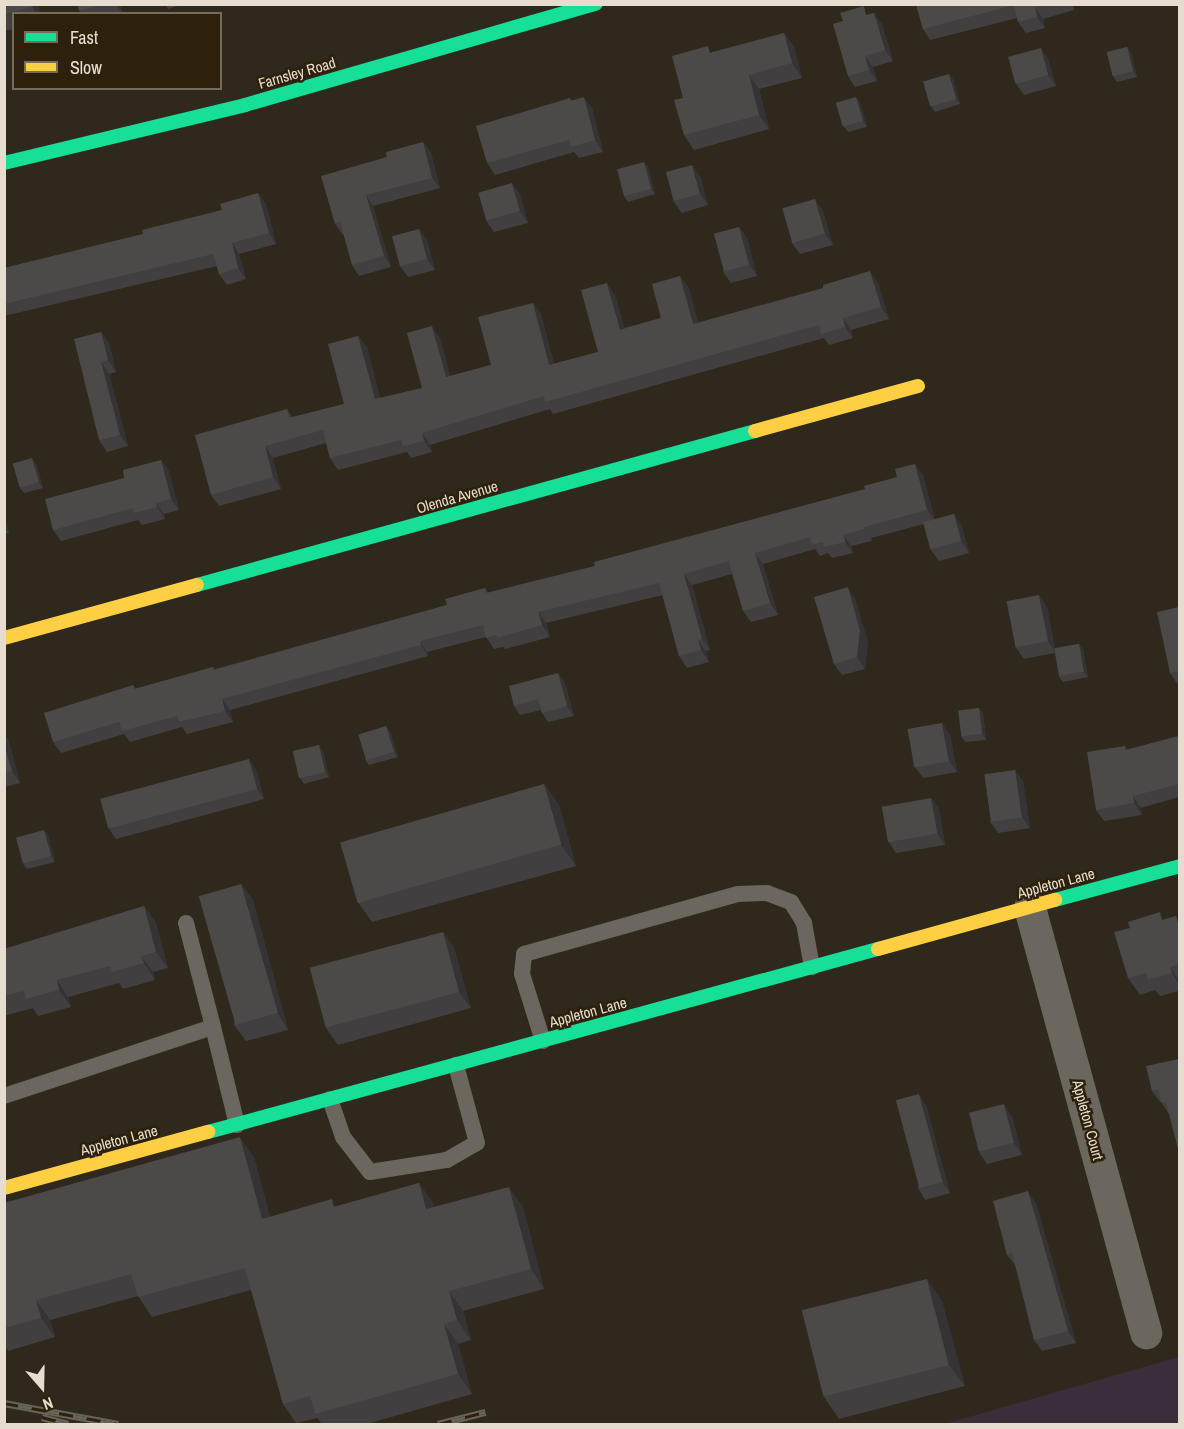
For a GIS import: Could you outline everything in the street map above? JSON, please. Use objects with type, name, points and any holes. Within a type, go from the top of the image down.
[{"type":"street","name":"Farnsley Road","points":[[4,163],[245,105],[596,4]]},
{"type":"street","name":"Olenda Avenue","points":[[4,638],[918,386]]},
{"type":"street","name":"Appleton Lane","points":[[4,1188],[1179,866]]},
{"type":"street","name":"Appleton Court","points":[[1030,908],[1146,1333]]},
{"type":"lane","points":[[543,1041],[522,974],[524,954],[738,894],[767,892],[791,902],[804,923],[812,967]]},
{"type":"lane","points":[[186,923],[237,1125]]},
{"type":"lane","points":[[4,1096],[213,1026]]},
{"type":"lane","points":[[330,1099],[343,1137],[370,1172],[447,1160],[477,1143],[456,1065]]},
{"type":"shaded area","points":[[1179,1357],[1179,1424],[944,1424]]},
{"type":"building","points":[[4,4],[31,4],[32,7],[4,14]]},
{"type":"building","points":[[77,4],[103,4],[79,11]]},
{"type":"building","points":[[916,4],[1046,4],[1035,7],[1037,17],[1018,22],[1014,5],[923,29]]},
{"type":"building","points":[[864,6],[866,15],[874,13],[885,50],[865,56],[869,70],[848,76],[833,24],[843,21],[840,13]]},
{"type":"building","points":[[784,33],[792,63],[749,75],[759,115],[684,135],[674,100],[683,98],[672,56],[708,46],[710,53]]},
{"type":"building","points":[[1127,47],[1133,71],[1113,76],[1107,52]]},
{"type":"building","points":[[1041,48],[1048,75],[1015,84],[1008,57]]},
{"type":"building","points":[[949,74],[956,99],[930,106],[923,81]]},
{"type":"building","points":[[584,97],[595,140],[571,147],[569,140],[487,163],[476,126],[570,98],[570,101]]},
{"type":"building","points":[[856,97],[863,121],[843,127],[836,103]]},
{"type":"building","points":[[423,142],[432,178],[366,195],[384,256],[352,265],[340,222],[335,224],[321,176],[387,157],[386,152]]},
{"type":"building","points":[[644,162],[651,189],[624,196],[617,169]]},
{"type":"building","points":[[692,165],[700,194],[674,201],[666,172]]},
{"type":"building","points":[[512,183],[520,211],[486,221],[478,193]]},
{"type":"building","points":[[258,193],[269,233],[232,243],[238,268],[219,274],[213,254],[4,304],[4,268],[143,234],[142,230],[222,210],[220,204]]},
{"type":"building","points":[[815,199],[825,234],[792,243],[782,208]]},
{"type":"building","points":[[739,227],[749,265],[724,271],[714,234]]},
{"type":"building","points":[[419,229],[427,259],[400,266],[392,236]]},
{"type":"building","points":[[870,271],[881,307],[843,318],[845,327],[821,334],[819,325],[545,402],[544,396],[422,433],[424,441],[403,446],[401,440],[330,458],[323,430],[265,446],[273,477],[211,495],[195,435],[287,409],[289,418],[344,404],[328,344],[358,336],[375,399],[422,388],[407,333],[432,326],[446,377],[491,365],[478,317],[533,303],[549,365],[598,352],[581,290],[607,283],[620,330],[661,318],[652,284],[680,276],[693,324],[823,288],[823,285]]},
{"type":"building","points":[[101,332],[108,360],[101,362],[120,435],[99,440],[74,339]]},
{"type":"building","points":[[32,458],[39,482],[20,488],[13,464]]},
{"type":"building","points":[[161,460],[171,499],[156,503],[157,507],[134,513],[133,508],[53,530],[45,499],[124,478],[123,470]]},
{"type":"building","points":[[915,464],[927,510],[864,527],[864,529],[844,535],[845,542],[824,547],[823,542],[812,545],[810,537],[755,553],[770,603],[743,611],[729,561],[684,574],[702,639],[698,640],[701,650],[679,656],[659,583],[538,612],[542,625],[497,638],[496,635],[486,638],[483,625],[420,641],[421,645],[222,699],[225,711],[179,722],[177,716],[122,731],[119,722],[53,742],[44,713],[133,685],[134,689],[213,667],[214,670],[447,605],[445,599],[485,588],[486,593],[595,566],[594,562],[865,489],[864,486],[897,477],[895,469]]},
{"type":"building","points":[[954,514],[961,541],[930,549],[923,522]]},
{"type":"building","points":[[848,587],[860,631],[857,657],[834,664],[814,597]]},
{"type":"building","points":[[1039,595],[1048,641],[1016,647],[1007,601]]},
{"type":"building","points":[[1179,607],[1179,671],[1170,673],[1157,612]]},
{"type":"building","points":[[1079,644],[1084,672],[1059,676],[1054,648]]},
{"type":"building","points":[[558,673],[567,706],[542,713],[538,699],[514,706],[509,686]]},
{"type":"building","points":[[979,708],[982,734],[961,736],[958,711]]},
{"type":"building","points":[[942,723],[949,761],[914,767],[908,729]]},
{"type":"building","points":[[386,726],[394,752],[366,760],[358,734]]},
{"type":"building","points":[[1179,736],[1179,784],[1133,796],[1134,803],[1096,810],[1087,752],[1125,746],[1125,750]]},
{"type":"building","points":[[4,745],[12,771],[4,773]]},
{"type":"building","points":[[319,745],[325,772],[299,778],[293,751]]},
{"type":"building","points":[[249,759],[257,789],[108,829],[100,799]]},
{"type":"building","points":[[1015,770],[1022,818],[991,822],[984,774]]},
{"type":"building","points":[[544,784],[561,845],[358,903],[340,842]]},
{"type":"building","points":[[931,798],[937,833],[888,842],[882,807]]},
{"type":"building","points":[[44,830],[51,856],[23,864],[16,838]]},
{"type":"building","points":[[241,884],[278,1013],[236,1025],[199,896]]},
{"type":"building","points":[[144,906],[156,952],[141,956],[144,963],[112,972],[110,966],[57,980],[59,990],[26,999],[24,991],[4,996],[4,949]]},
{"type":"building","points":[[1160,912],[1162,920],[1176,916],[1179,927],[1179,964],[1170,967],[1172,973],[1148,980],[1146,973],[1128,978],[1114,932],[1130,928],[1128,922]]},
{"type":"building","points":[[443,932],[459,992],[326,1028],[310,968]]},
{"type":"building","points":[[1179,1059],[1179,1153],[1166,1102],[1162,1103],[1158,1089],[1152,1091],[1146,1066]]},
{"type":"building","points":[[919,1094],[943,1182],[919,1188],[896,1100]]},
{"type":"building","points":[[1004,1104],[1014,1143],[979,1152],[969,1113]]},
{"type":"building","points":[[240,1137],[262,1219],[332,1199],[334,1207],[419,1183],[426,1209],[509,1187],[531,1269],[449,1291],[457,1320],[444,1324],[458,1374],[315,1414],[310,1396],[283,1404],[245,1268],[138,1297],[131,1274],[36,1300],[41,1318],[4,1328],[4,1203]]},
{"type":"building","points":[[1028,1191],[1068,1331],[1034,1340],[1012,1253],[1007,1255],[993,1201]]},
{"type":"building","points":[[927,1279],[949,1365],[823,1397],[802,1310]]},
{"type":"railway","points":[[4,1403],[118,1424]]},
{"type":"railway","points":[[438,1424],[485,1412]]},
{"type":"railway","points":[[42,1417],[68,1424]]},
{"type":"traffic: fast","points":[[4,163],[245,105],[596,4]]},
{"type":"traffic: fast","points":[[197,585],[755,431]]},
{"type":"traffic: fast","points":[[1055,900],[1180,866]]},
{"type":"traffic: fast","points":[[208,1132],[878,949]]},
{"type":"traffic: slow","points":[[755,431],[918,386]]},
{"type":"traffic: slow","points":[[4,638],[197,585]]},
{"type":"traffic: slow","points":[[878,949],[1055,900]]},
{"type":"traffic: slow","points":[[4,1188],[208,1132]]}]
